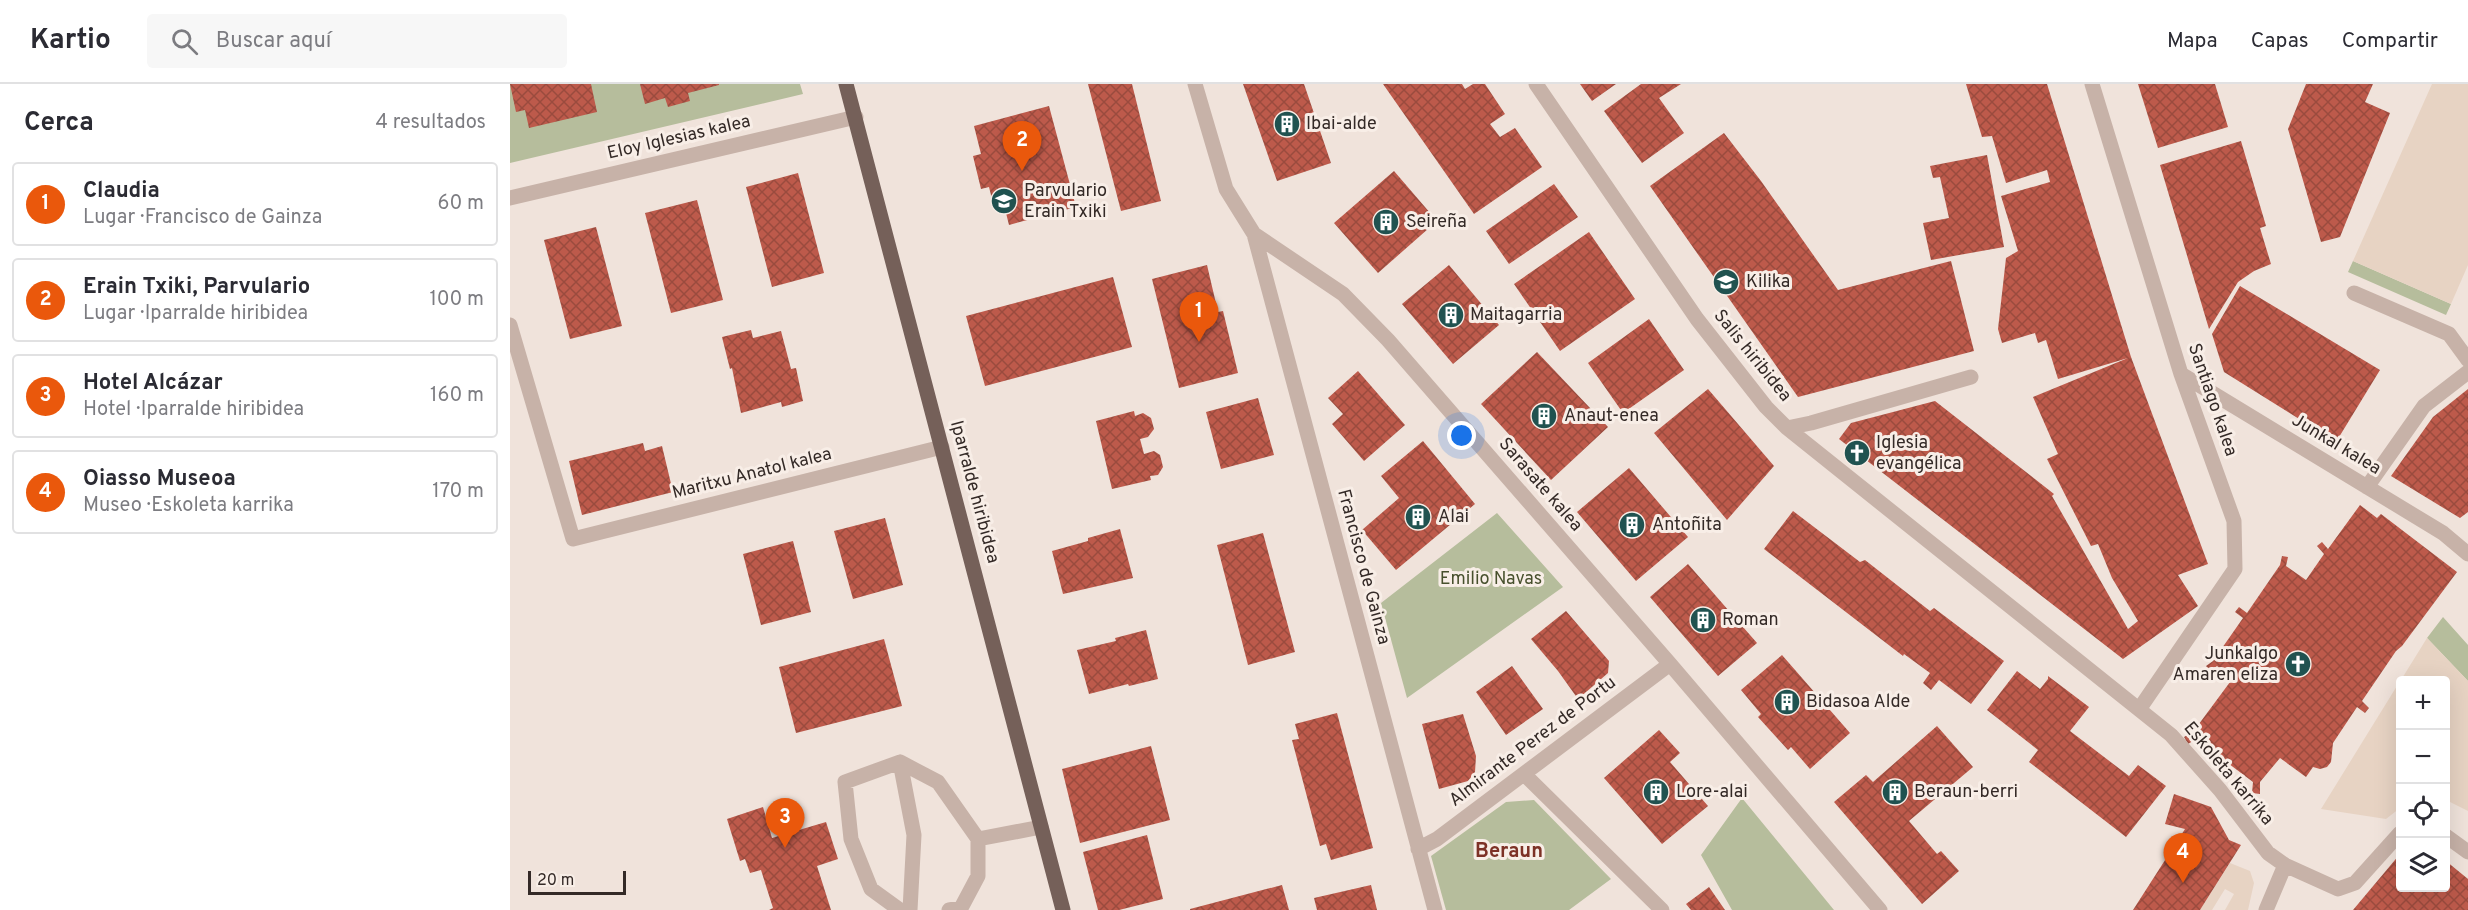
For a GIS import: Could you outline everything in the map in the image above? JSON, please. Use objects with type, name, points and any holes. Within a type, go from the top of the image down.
[{"type":"main road","name":"Iparralde hiribidea","points":[[846,84],[1063,910]]},
{"type":"street","name":"Sarasate kalea","points":[[1195,84],[1226,189],[1254,234],[1343,294],[1380,333],[1670,664],[1880,910]]},
{"type":"street","name":"Salis hiribidea","points":[[1536,84],[1704,328],[1766,407],[1787,428],[2140,708]]},
{"type":"street","name":"Santiago kalea","points":[[2092,84],[2181,374],[2235,521],[2235,569],[2140,708]]},
{"type":"street","name":"Eloy Iglesias kalea","points":[[510,198],[856,117]]},
{"type":"street","name":"Francisco de Gainza","points":[[1254,234],[1435,910]]},
{"type":"street","points":[[2354,293],[2449,334],[2468,360]]},
{"type":"street","name":"Maritxu Anatol kalea","points":[[510,325],[572,539],[942,447]]},
{"type":"street","points":[[2367,487],[2424,406],[2468,372]]},
{"type":"street","name":"Junkal kalea","points":[[2181,374],[2443,533],[2468,554]]},
{"type":"street","points":[[1787,428],[1971,377]]},
{"type":"street","name":"Almirante Perez de Portu","points":[[1418,849],[1437,838],[1670,664]]},
{"type":"street","name":"Eskoleta karrika","points":[[2140,708],[2171,735],[2220,790],[2268,853],[2285,865],[2338,889],[2355,884],[2396,838]]},
{"type":"street","points":[[900,762],[914,835],[910,910]]},
{"type":"street","points":[[900,910],[871,889],[851,839],[845,782],[900,762],[938,782],[978,839],[978,876],[961,908],[949,910]]},
{"type":"street","points":[[1524,774],[1662,910]]},
{"type":"street","points":[[978,839],[1041,827]]},
{"type":"street","points":[[2448,838],[2468,852]]},
{"type":"street","points":[[2266,910],[2285,865]]},
{"type":"green space","points":[[510,84],[800,84],[803,94],[510,163]]},
{"type":"green space","points":[[2353,261],[2451,304],[2446,315],[2348,272]]},
{"type":"green space","name":"Emilio Navas","points":[[1497,513],[1563,587],[1407,698],[1381,603]]},
{"type":"green space","points":[[2443,617],[2468,645],[2468,681],[2427,638]]},
{"type":"green space","points":[[1742,798],[1834,910],[1732,910],[1701,855]]},
{"type":"green space","points":[[1534,800],[1611,879],[1569,910],[1446,910],[1431,856],[1506,802]]},
{"type":"shaded area","points":[[2432,84],[2468,84],[2468,265],[2451,304],[2353,261]]},
{"type":"shaded area","points":[[2427,638],[2468,681],[2468,811],[2450,802],[2450,676],[2403,676]]},
{"type":"shaded area","points":[[2396,687],[2396,811],[2386,819],[2321,809]]},
{"type":"shaded area","points":[[2230,863],[2250,871],[2254,883],[2248,910],[2225,910],[2234,894],[2225,889],[2212,910],[2200,910]]},
{"type":"building","points":[[510,84],[591,84],[597,112],[529,128],[525,110],[516,112]]},
{"type":"building","points":[[640,84],[719,85],[688,93],[690,101],[668,107],[665,98],[645,104]]},
{"type":"building","points":[[1088,84],[1132,84],[1161,201],[1121,211]]},
{"type":"building","name":"Ibai-alde","points":[[1243,84],[1304,84],[1331,163],[1277,181]]},
{"type":"building","points":[[1383,84],[1462,84],[1465,89],[1473,84],[1485,84],[1505,114],[1490,124],[1500,137],[1515,128],[1542,167],[1474,214]]},
{"type":"building","points":[[1580,84],[1616,84],[1592,101]]},
{"type":"building","points":[[1641,84],[1681,84],[1659,98],[1684,133],[1642,163],[1604,111]]},
{"type":"building","points":[[1966,84],[2047,84],[2131,357],[2208,564],[2178,575],[2198,606],[2123,659],[1839,439],[1851,423],[1935,401],[2054,494],[2052,496],[2128,629],[2138,621],[2112,578],[2098,544],[2091,546],[2047,459],[2058,454],[2033,397],[2128,358],[2058,379],[2046,340],[2038,343],[2035,333],[2002,343],[1998,329],[2006,258],[2018,251],[2001,196],[2050,182],[2047,170],[2006,183],[1992,136],[1982,137]]},
{"type":"building","points":[[2138,84],[2215,84],[2228,127],[2158,148]]},
{"type":"building","points":[[2306,84],[2373,84],[2365,102],[2390,113],[2340,237],[2321,242],[2288,129]]},
{"type":"building","points":[[1049,106],[1076,207],[1009,225],[1005,209],[995,211],[989,187],[981,189],[973,156],[981,154],[974,126]]},
{"type":"building","points":[[1724,133],[1838,290],[1951,261],[1974,351],[1798,397],[1650,186]]},
{"type":"building","points":[[2241,141],[2266,226],[2260,228],[2271,264],[2254,271],[2238,282],[2209,329],[2160,165]]},
{"type":"building","points":[[1987,155],[2004,247],[1931,260],[1923,223],[1949,218],[1940,177],[1933,178],[1930,166]]},
{"type":"building","name":"Seireña","points":[[1394,171],[1437,221],[1378,273],[1334,223]]},
{"type":"building","points":[[798,173],[824,273],[772,287],[746,187]]},
{"type":"building","points":[[1554,184],[1578,217],[1509,264],[1486,231]]},
{"type":"building","points":[[697,200],[723,300],[671,313],[645,213]]},
{"type":"building","points":[[596,227],[622,326],[570,339],[544,240]]},
{"type":"building","points":[[1589,232],[1635,299],[1560,351],[1514,284]]},
{"type":"building","points":[[1207,265],[1218,312],[1223,311],[1238,373],[1179,388],[1152,279]]},
{"type":"building","name":"Maitagarria","points":[[1449,265],[1499,325],[1453,364],[1402,304]]},
{"type":"building","points":[[1113,277],[1132,347],[985,386],[966,316]]},
{"type":"building","points":[[2240,286],[2380,370],[2336,442],[2224,372],[2212,334]]},
{"type":"building","points":[[1649,319],[1684,370],[1623,413],[1588,363]]},
{"type":"building","points":[[751,330],[753,338],[781,331],[791,369],[796,368],[803,401],[782,407],[781,402],[741,413],[732,368],[730,369],[722,337]]},
{"type":"building","name":"Anaut-enea","points":[[1537,352],[1608,427],[1551,480],[1481,404]]},
{"type":"building","points":[[1358,371],[1405,425],[1364,461],[1332,424],[1343,414],[1328,398]]},
{"type":"building","points":[[1708,389],[1774,466],[1727,520],[1654,433]]},
{"type":"building","points":[[2468,389],[2468,512],[2460,518],[2391,476],[2433,417]]},
{"type":"building","points":[[1258,398],[1274,455],[1221,469],[1206,412]]},
{"type":"building","points":[[1134,411],[1135,416],[1143,413],[1151,418],[1154,429],[1148,437],[1140,439],[1144,454],[1154,451],[1160,455],[1163,467],[1158,475],[1150,476],[1151,480],[1112,489],[1096,421]]},
{"type":"building","name":"Alai","points":[[1423,441],[1475,504],[1396,570],[1362,530],[1399,498],[1381,476]]},
{"type":"building","points":[[643,443],[645,451],[662,446],[673,492],[582,515],[569,461]]},
{"type":"building","name":"Antoñita","points":[[1629,468],[1688,537],[1636,581],[1577,512]]},
{"type":"building","name":"Junkalgo Amaren eliza","points":[[2360,505],[2377,518],[2381,514],[2457,572],[2396,651],[2362,701],[2369,708],[2365,713],[2357,707],[2333,743],[2331,762],[2327,767],[2320,769],[2313,767],[2306,777],[2280,758],[2260,782],[2260,794],[2252,793],[2253,782],[2196,739],[2188,744],[2184,737],[2193,732],[2233,678],[2217,666],[2210,671],[2206,666],[2213,661],[2243,618],[2235,612],[2239,607],[2247,613],[2280,565],[2282,556],[2288,557],[2286,566],[2306,580],[2324,554],[2317,546],[2322,542],[2328,549]]},
{"type":"building","points":[[1793,511],[1860,562],[1865,560],[1930,611],[1934,608],[2004,661],[1971,704],[1939,680],[1931,690],[1923,683],[1930,673],[1904,654],[1903,656],[1764,549]]},
{"type":"building","points":[[885,518],[903,585],[853,599],[834,531]]},
{"type":"building","points":[[1120,529],[1133,578],[1063,594],[1052,551]]},
{"type":"building","points":[[1263,533],[1295,652],[1248,665],[1217,545]]},
{"type":"building","points":[[793,541],[811,612],[761,625],[743,554]]},
{"type":"building","name":"Roman","points":[[1688,564],[1757,643],[1718,676],[1650,597]]},
{"type":"building","points":[[1566,611],[1609,661],[1608,673],[1578,699],[1531,639]]},
{"type":"building","points":[[1146,630],[1158,679],[1089,694],[1077,650],[1116,641],[1115,638]]},
{"type":"building","points":[[884,639],[902,706],[796,733],[779,667]]},
{"type":"building","name":"Bidasoa Alde","points":[[1782,655],[1850,733],[1810,769],[1791,747],[1788,750],[1758,717],[1761,714],[1741,690]]},
{"type":"building","points":[[1512,666],[1543,709],[1506,735],[1476,692]]},
{"type":"building","points":[[2017,671],[2040,689],[2048,676],[2089,707],[2070,731],[2129,776],[2138,765],[2166,786],[2126,837],[2029,762],[2038,750],[1987,710]]},
{"type":"building","points":[[1337,713],[1373,848],[1331,860],[1326,844],[1320,846],[1292,740],[1299,739],[1295,724]]},
{"type":"building","points":[[1463,714],[1476,756],[1475,772],[1468,781],[1439,789],[1422,724]]},
{"type":"building","name":"Beraun-berri","points":[[1937,726],[1973,767],[1909,821],[1937,854],[1941,851],[1959,871],[1922,904],[1834,802],[1866,775],[1873,782]]},
{"type":"building","name":"Lore-alai","points":[[1659,730],[1680,753],[1670,762],[1708,806],[1662,844],[1604,778]]},
{"type":"building","points":[[1151,746],[1170,820],[1080,843],[1062,769]]},
{"type":"building","points":[[2174,794],[2211,807],[2229,840],[2241,845],[2200,910],[2133,910],[2185,829],[2165,824]]},
{"type":"building","points":[[763,807],[772,838],[826,822],[838,859],[817,866],[831,910],[769,910],[773,908],[761,870],[750,873],[745,859],[740,861],[727,819]]},
{"type":"building","points":[[1147,835],[1163,899],[1119,910],[1098,910],[1083,852]]},
{"type":"building","points":[[2396,859],[2396,892],[2450,892],[2450,864],[2468,879],[2468,910],[2353,910]]},
{"type":"building","points":[[1282,885],[1289,910],[1190,910],[1190,909]]},
{"type":"building","points":[[1371,885],[1377,910],[1317,910],[1314,898]]},
{"type":"building","points":[[1709,887],[1725,910],[1691,910],[1686,904]]},
{"type":"place","name":"Ibai-alde","points":[[1287,124]]},
{"type":"place","name":"Erain Txiki, Parvulario","points":[[1022,171]]},
{"type":"place","name":"Parvulario Erain Txiki","points":[[1004,201]]},
{"type":"place","name":"Seireña","points":[[1386,222]]},
{"type":"place","name":"Kilika","points":[[1726,282]]},
{"type":"place","name":"Maitagarria","points":[[1451,315]]},
{"type":"place","name":"Claudia","points":[[1199,342]]},
{"type":"place","name":"Anaut-enea","points":[[1544,416]]},
{"type":"place","name":"Iglesia evangélica","points":[[1857,453]]},
{"type":"place","name":"Alai","points":[[1418,517]]},
{"type":"place","name":"Antoñita","points":[[1632,525]]},
{"type":"place","name":"Roman","points":[[1703,620]]},
{"type":"place","name":"Junkalgo Amaren eliza","points":[[2298,664]]},
{"type":"place","name":"Bidasoa Alde","points":[[1787,702]]},
{"type":"place","name":"Lore-alai","points":[[1656,792]]},
{"type":"place","name":"Beraun-berri","points":[[1895,792]]},
{"type":"place","name":"Hotel Alcázar","points":[[785,848]]},
{"type":"place","name":"Oiasso Museoa","points":[[2183,883]]},
{"type":"district","name":"Beraun","points":[[1509,852]]}]
